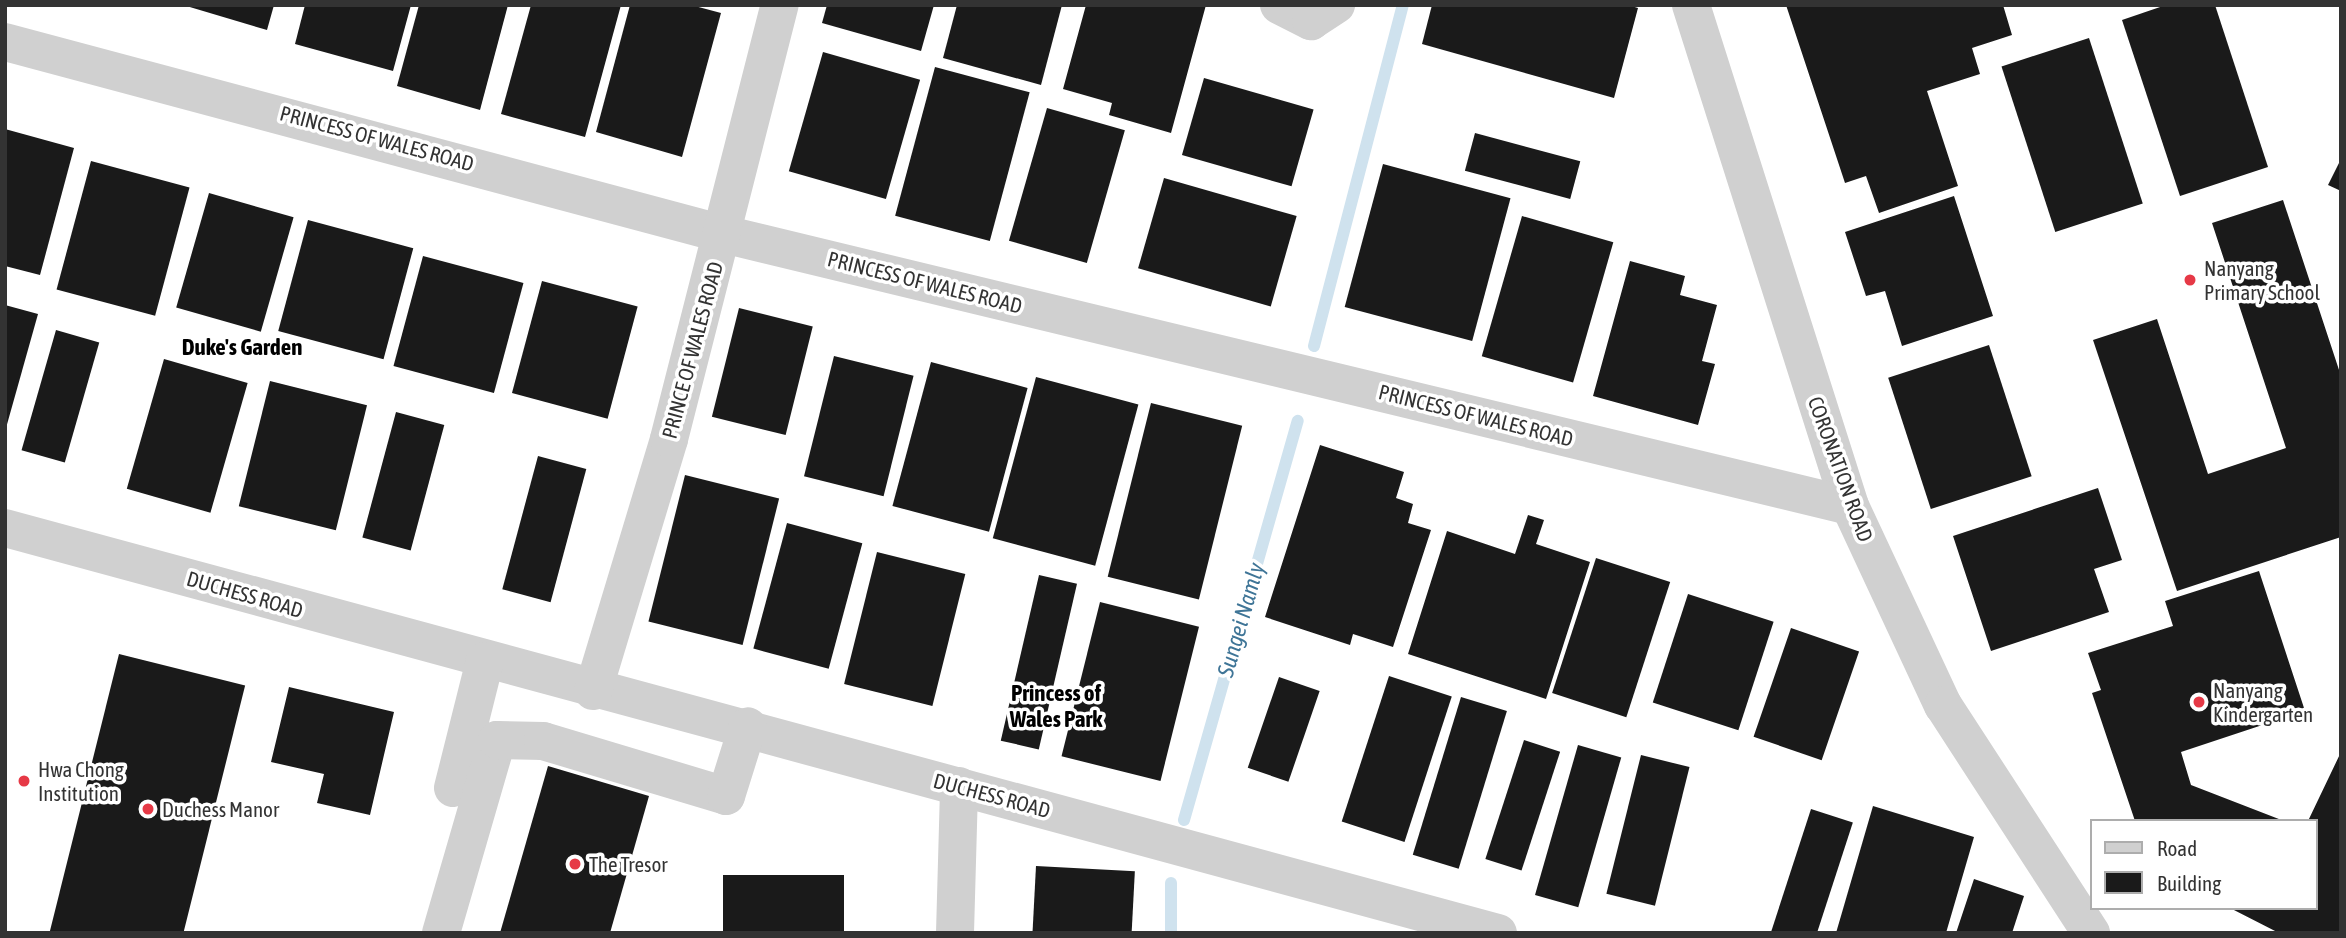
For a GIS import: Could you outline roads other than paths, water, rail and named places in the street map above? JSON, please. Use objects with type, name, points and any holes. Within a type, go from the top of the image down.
[{"type":"street","name":"PRINCE OF WALES ROAD","points":[[593,691],[723,234],[780,5]]},
{"type":"street","points":[[1279,5],[1311,20],[1336,5]]},
{"type":"street","name":"CORONATION ROAD","points":[[1691,5],[1850,506],[1942,705],[2091,933]]},
{"type":"street","name":"PRINCESS OF WALES ROAD","points":[[5,42],[723,234],[1850,506]]},
{"type":"street","name":"DUCHESS ROAD","points":[[5,528],[593,691],[748,726],[959,786],[1386,916],[1498,933]]},
{"type":"street","points":[[428,931],[485,661]]},
{"type":"street","points":[[428,931],[497,740],[543,741],[726,796],[748,726]]},
{"type":"street","points":[[956,933],[959,786]]},
{"type":"waterway","name":"Sungei Namly","points":[[1314,346],[1403,5]]},
{"type":"waterway","name":"Sungei Namly","points":[[1184,820],[1298,421]]},
{"type":"waterway","name":"Sungei Namly","points":[[1171,883],[1171,933]]},
{"type":"place","name":"Nanyang Primary School","points":[[2190,280]]},
{"type":"place","name":"Nanyang Kindergarten","points":[[2199,702]]},
{"type":"place","name":"Hwa Chong Institution","points":[[24,781]]},
{"type":"place","name":"Duchess Manor","points":[[148,809]]},
{"type":"place","name":"The Tresor","points":[[575,864]]},
{"type":"district","name":"Duke's Garden","points":[[242,347]]},
{"type":"district","name":"Princess of Wales Park","points":[[1056,706]]}]
